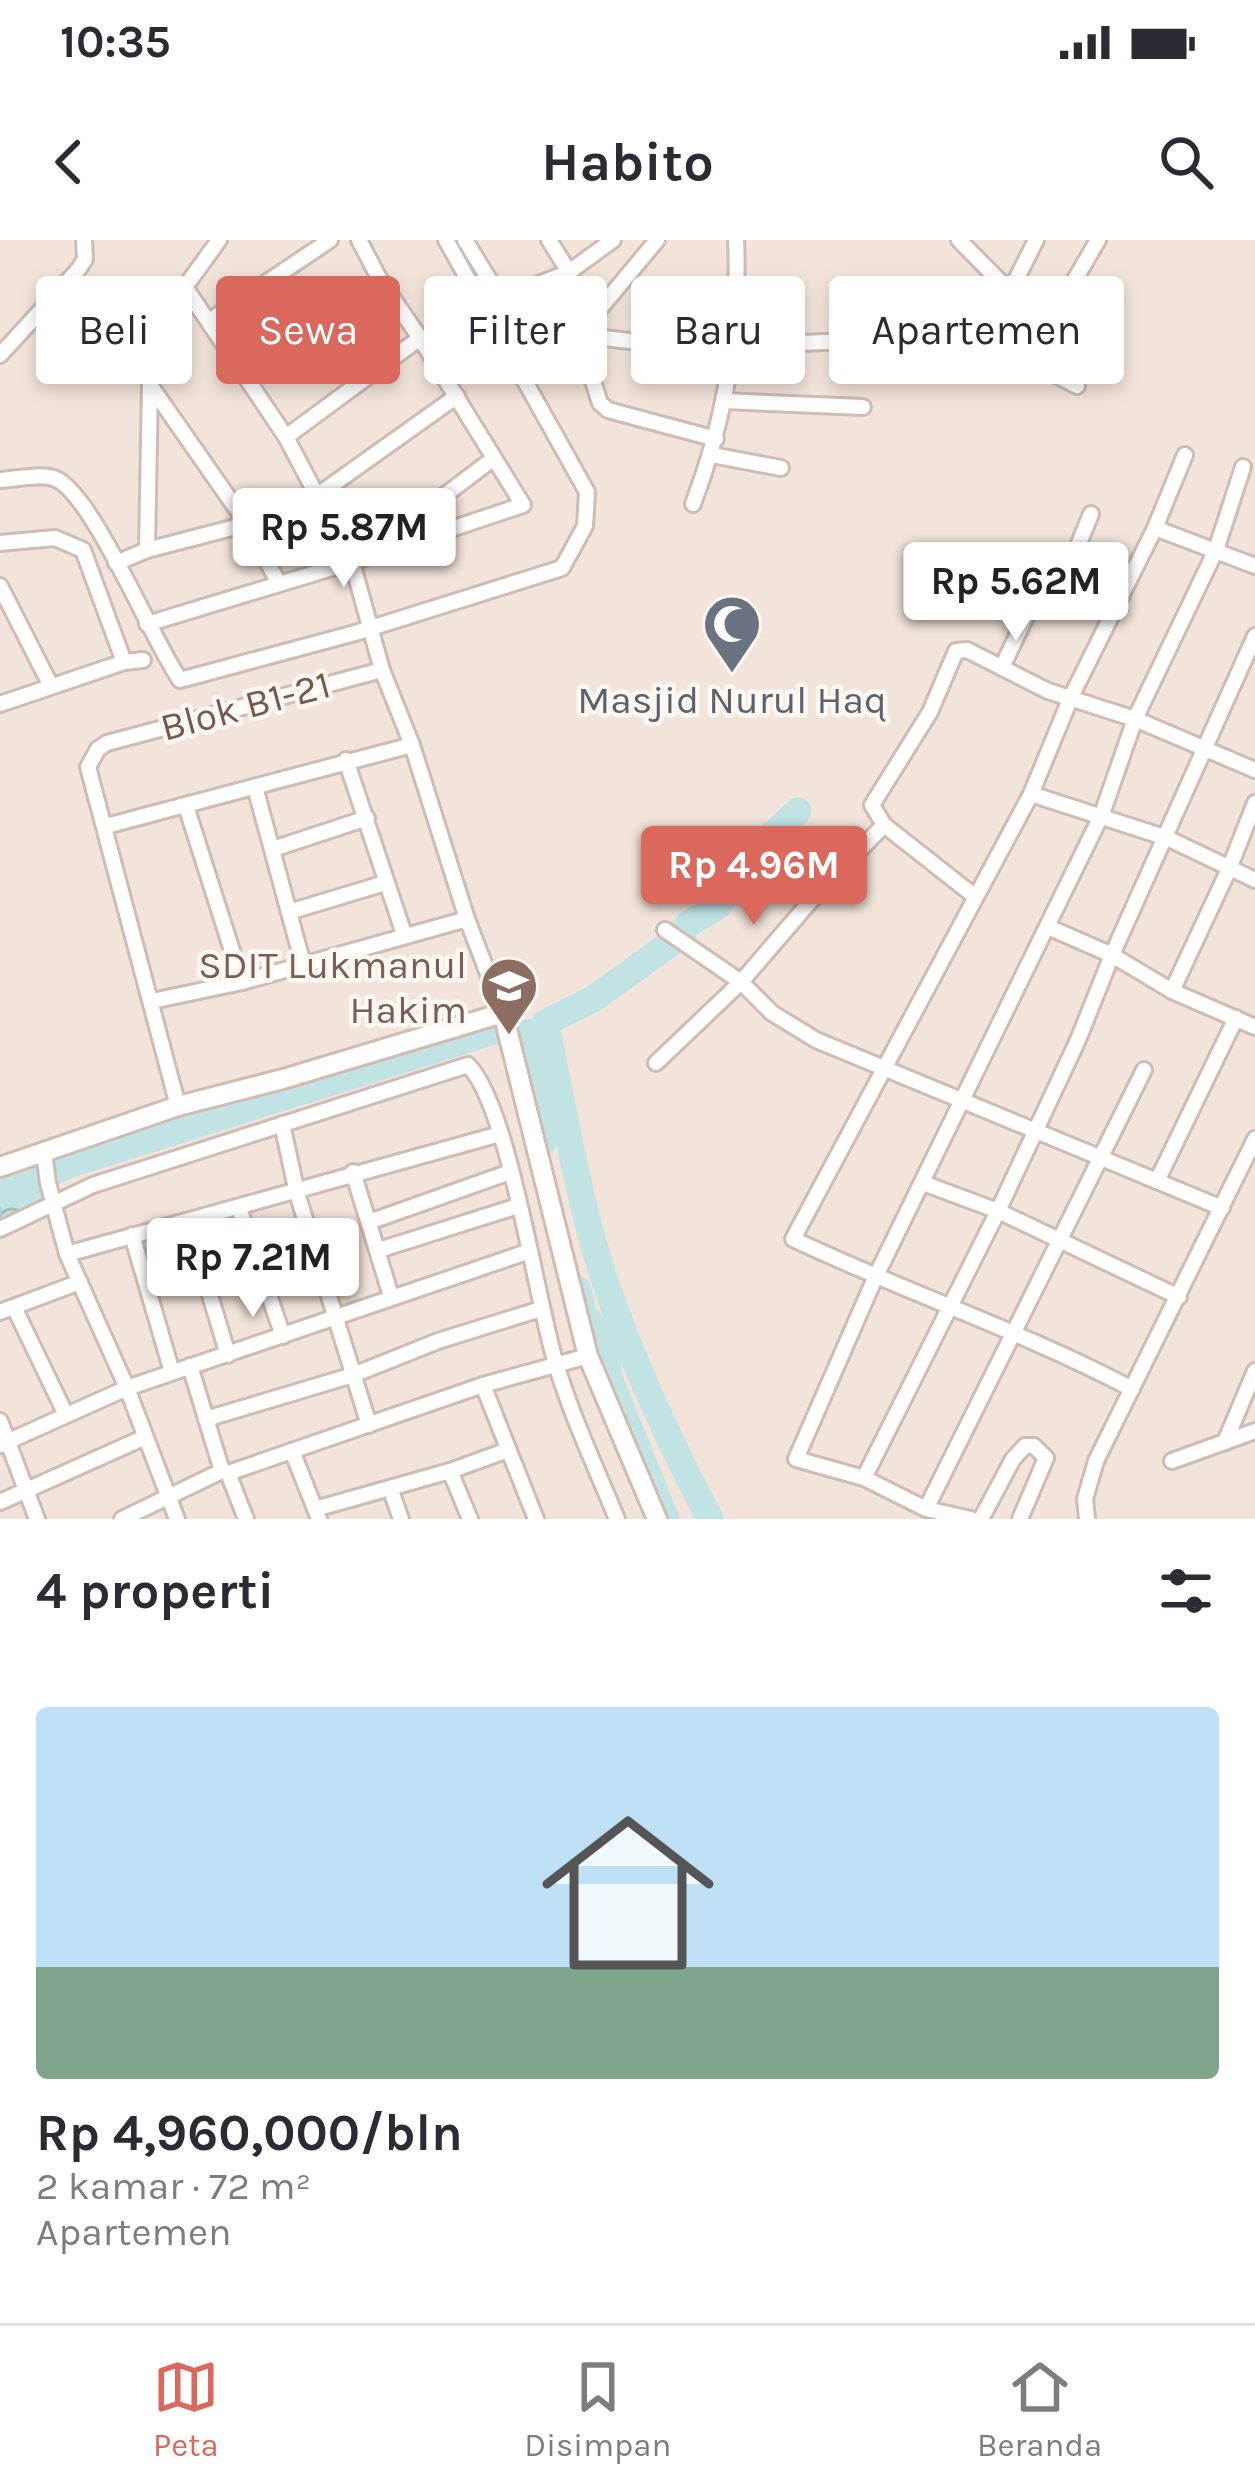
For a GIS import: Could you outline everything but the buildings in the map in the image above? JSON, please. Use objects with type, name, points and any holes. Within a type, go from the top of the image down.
[{"type":"street","points":[[0,356],[78,270],[85,259],[85,240]]},
{"type":"street","points":[[192,277],[219,240]]},
{"type":"street","points":[[209,321],[330,240]]},
{"type":"street","points":[[359,240],[378,276]]},
{"type":"street","points":[[446,240],[467,276]]},
{"type":"street","points":[[465,240],[487,276]]},
{"type":"street","points":[[549,240],[568,272]]},
{"type":"street","points":[[560,276],[613,240]]},
{"type":"street","points":[[607,300],[657,240]]},
{"type":"street","points":[[735,276],[736,240]]},
{"type":"street","points":[[959,240],[992,276]]},
{"type":"street","points":[[1018,276],[1036,240]]},
{"type":"street","points":[[1077,276],[1098,240]]},
{"type":"street","points":[[192,297],[216,332]]},
{"type":"street","points":[[147,624],[523,505],[400,309]]},
{"type":"street","points":[[286,437],[420,338]]},
{"type":"street","points":[[251,384],[357,561],[382,670],[503,1013],[582,1358],[657,1519]]},
{"type":"street","points":[[0,480],[53,476],[63,483],[90,516],[180,680],[562,568],[585,526],[587,491],[528,384]]},
{"type":"street","points":[[594,384],[600,403],[608,410],[781,468]]},
{"type":"street","points":[[693,504],[714,447],[727,384]]},
{"type":"street","points":[[1073,384],[1077,386]]},
{"type":"street","points":[[150,385],[247,524],[278,582]]},
{"type":"street","points":[[147,550],[150,385]]},
{"type":"street","points":[[318,495],[457,396]]},
{"type":"street","points":[[724,401],[863,407]]},
{"type":"street","points":[[1132,1389],[1014,1330],[875,1278],[793,1239],[1031,794],[1071,697],[1155,528],[1185,455]]},
{"type":"street","points":[[357,561],[494,458]]},
{"type":"street","points":[[971,1519],[926,1509],[865,1478],[796,1459],[875,1278],[1102,814],[1136,719],[1216,550],[1243,467]]},
{"type":"street","points":[[1003,665],[1034,599],[1075,553],[1091,514]]},
{"type":"street","points":[[116,563],[147,550],[247,524]]},
{"type":"street","points":[[1155,528],[1255,566]]},
{"type":"street","points":[[0,543],[55,538],[83,550],[124,662]]},
{"type":"street","points":[[0,586],[51,686]]},
{"type":"street","points":[[0,626],[16,621]]},
{"type":"street","points":[[865,1478],[1078,1040],[1255,636]]},
{"type":"street","points":[[974,896],[884,825],[872,805],[930,712],[956,651],[967,650],[1048,691],[1136,719],[1255,770]]},
{"type":"street","points":[[0,704],[124,662],[143,660]]},
{"type":"street","name":"Blok B1-21","points":[[106,826],[88,767],[107,742],[382,670]]},
{"type":"street","points":[[178,1106],[106,826],[412,745]]},
{"type":"street","points":[[346,760],[404,934]]},
{"type":"street","points":[[255,787],[303,964]]},
{"type":"street","points":[[1031,794],[1167,838],[1255,880]]},
{"type":"street","points":[[1172,991],[1255,803]]},
{"type":"street","points":[[186,806],[242,982]]},
{"type":"street","points":[[272,849],[367,818]]},
{"type":"street","points":[[656,1064],[741,982],[884,825]]},
{"type":"street","points":[[289,912],[385,883]]},
{"type":"street","points":[[152,1001],[242,982],[467,920]]},
{"type":"street","points":[[1048,927],[1112,955],[1172,991],[1255,1027]]},
{"type":"street","points":[[674,938],[741,982],[772,1013],[816,1040],[1222,1208]]},
{"type":"street","points":[[0,1168],[178,1106],[503,1013]]},
{"type":"street","points":[[1157,1181],[1236,1018]]},
{"type":"street","points":[[0,1229],[92,1185],[464,1064],[478,1077],[500,1134],[559,1367],[617,1519]]},
{"type":"street","points":[[926,1509],[1144,1070]]},
{"type":"street","points":[[282,1124],[297,1193],[369,1424]]},
{"type":"street","points":[[68,1254],[500,1134]]},
{"type":"street","points":[[1088,1519],[1085,1499],[1096,1461],[1255,1139]]},
{"type":"street","points":[[45,1156],[68,1254],[178,1519]]},
{"type":"street","points":[[353,1172],[391,1296]]},
{"type":"street","points":[[369,1222],[510,1172]]},
{"type":"street","points":[[923,1184],[998,1211],[1179,1297]]},
{"type":"street","points":[[379,1250],[518,1206]]},
{"type":"street","points":[[239,1208],[283,1336]]},
{"type":"street","points":[[188,1222],[228,1354]]},
{"type":"street","points":[[132,1235],[172,1372]]},
{"type":"street","points":[[3,1444],[127,1388],[527,1252]]},
{"type":"street","points":[[66,1415],[7,1310],[80,1282]]},
{"type":"street","points":[[206,1419],[353,1375],[438,1341],[542,1309]]},
{"type":"street","points":[[122,1519],[168,1494],[225,1472],[483,1385],[582,1358]]},
{"type":"street","points":[[190,1366],[246,1519]]},
{"type":"street","points":[[1225,1442],[1255,1371]]},
{"type":"street","points":[[483,1385],[536,1519]]},
{"type":"street","points":[[0,1421],[3,1444],[37,1519]]},
{"type":"street","points":[[1172,1462],[1255,1431]]},
{"type":"street","points":[[0,1502],[143,1438]]},
{"type":"street","points":[[981,1519],[1013,1459],[1025,1446],[1034,1446],[1046,1458],[1020,1519]]},
{"type":"street","points":[[292,1451],[317,1514],[508,1450]]},
{"type":"street","points":[[450,1471],[470,1519]]},
{"type":"street","points":[[390,1488],[401,1519]]},
{"type":"shaded area","points":[[0,240],[1255,240],[1255,1519],[0,1519]]},
{"type":"water","points":[[48,1166],[57,1196],[0,1221],[0,1183]]},
{"type":"waterway","points":[[710,1519],[645,1384],[601,1267],[545,1023],[593,999],[718,906],[756,850],[798,811]]},
{"type":"waterway","points":[[0,1193],[71,1164],[497,1030],[509,1035],[535,1032],[536,1114],[543,1142]]},
{"type":"waterway","points":[[578,1290],[583,1313],[604,1341],[609,1378],[666,1519]]},
{"type":"place","name":"Masjid Nurul Haq","points":[[732,675]]},
{"type":"place","name":"SDIT Lukmanul Hakim","points":[[509,1037]]}]
